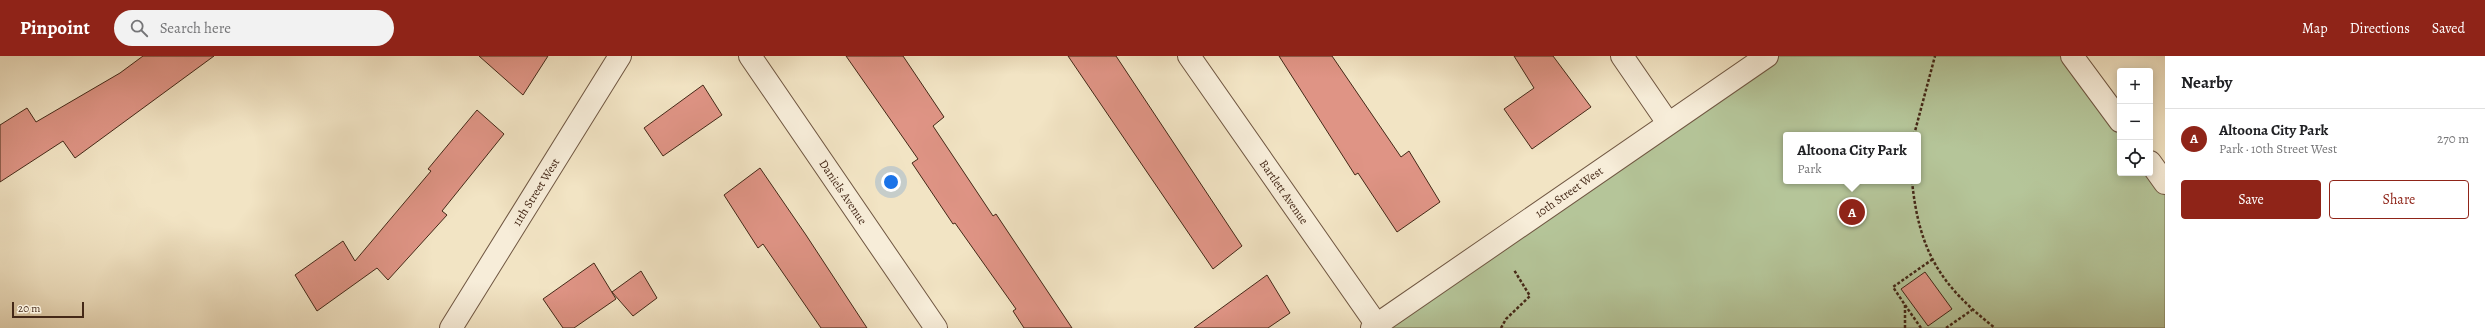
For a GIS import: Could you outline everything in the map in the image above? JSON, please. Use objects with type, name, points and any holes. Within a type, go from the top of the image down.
[{"type":"street","name":"11th Street West","points":[[457,326],[620,56]]},
{"type":"street","name":"Daniels Avenue","points":[[750,56],[936,328]]},
{"type":"street","name":"Bartlett Avenue","points":[[1188,56],[1376,327]]},
{"type":"street","points":[[1622,56],[1668,123]]},
{"type":"street","name":"10th Street West","points":[[1376,327],[1766,56]]},
{"type":"street","points":[[2072,56],[2117,117]]},
{"type":"street","points":[[2153,166],[2165,183]]},
{"type":"path","points":[[1915,132],[1935,56]]},
{"type":"path","points":[[1912,184],[1915,212],[1925,244],[1933,259],[1957,296],[1995,328]]},
{"type":"path","points":[[1921,328],[1893,287],[1933,259]]},
{"type":"path","points":[[1501,328],[1506,319],[1530,296],[1514,270]]},
{"type":"path","points":[[1905,305],[1905,328]]},
{"type":"path","points":[[1946,328],[1972,310]]},
{"type":"green space","points":[[1767,56],[2072,56],[2117,117],[2117,176],[2153,175],[2165,183],[2165,328],[1379,328]]},
{"type":"building","points":[[143,56],[214,56],[75,158],[63,141],[0,182],[0,125],[27,108],[36,122],[120,73]]},
{"type":"building","points":[[479,56],[548,56],[523,95]]},
{"type":"building","points":[[846,56],[903,56],[944,117],[933,126],[993,216],[996,214],[1072,328],[1024,328],[1013,311],[1016,309],[955,223],[953,224],[912,163],[918,159]]},
{"type":"building","points":[[1068,56],[1116,56],[1242,246],[1213,269]]},
{"type":"building","points":[[1279,56],[1332,56],[1401,157],[1409,151],[1440,202],[1397,232],[1358,173],[1355,175]]},
{"type":"building","points":[[1514,56],[1553,56],[1591,107],[1532,149],[1504,109],[1534,88]]},
{"type":"building","points":[[703,85],[722,115],[663,156],[644,128]]},
{"type":"building","points":[[477,110],[504,134],[442,211],[447,215],[388,280],[377,268],[317,311],[295,275],[343,241],[355,261],[431,171],[428,169]]},
{"type":"building","points":[[760,168],[867,328],[821,328],[763,244],[758,248],[724,195]]},
{"type":"building","points":[[594,263],[616,299],[574,328],[563,328],[543,299]]},
{"type":"building","points":[[641,271],[657,298],[633,316],[612,292]]},
{"type":"building","points":[[1925,272],[1952,309],[1928,326],[1901,289]]},
{"type":"building","points":[[1267,275],[1290,313],[1268,328],[1194,328]]},
{"type":"place","name":"Altoona City Park","points":[[1852,212]]}]
